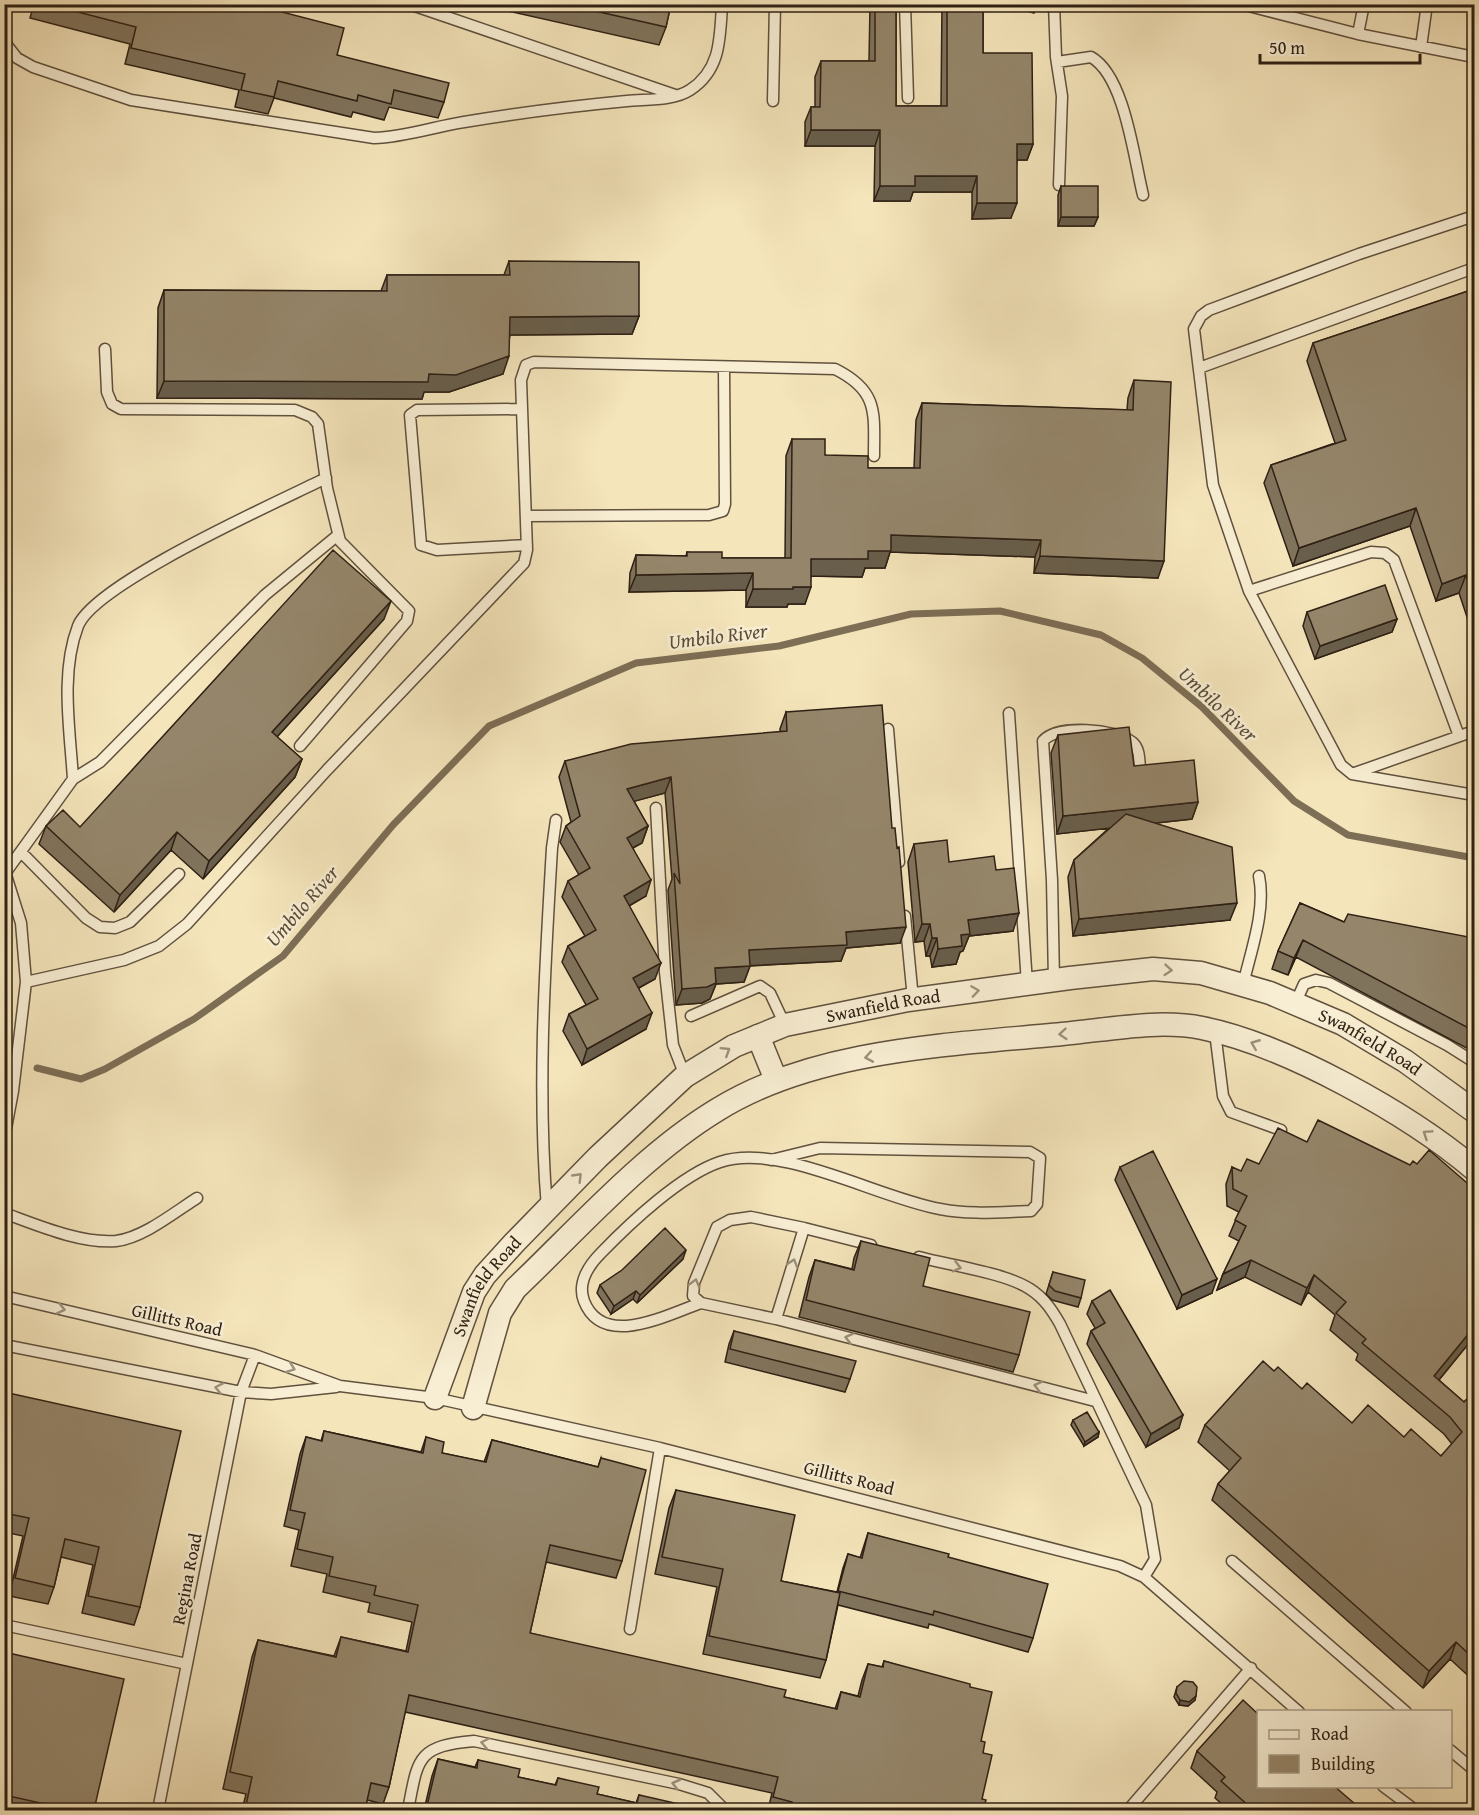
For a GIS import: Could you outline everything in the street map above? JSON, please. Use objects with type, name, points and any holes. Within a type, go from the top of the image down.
[{"type":"street","name":"Swanfield Road","points":[[435,1398],[474,1292],[484,1275],[598,1157],[685,1076],[734,1046],[785,1025],[913,999],[1054,980],[1153,969],[1201,973],[1243,985],[1343,1024],[1405,1061],[1474,1111]]},
{"type":"street","name":"Swanfield Road","points":[[473,1408],[500,1313],[515,1289],[671,1140],[719,1108],[776,1080],[825,1065],[903,1051],[1002,1040],[1159,1025],[1200,1028],[1247,1041],[1298,1061],[1406,1120],[1474,1169]]},
{"type":"street","points":[[758,1036],[776,1080]]},
{"type":"street","points":[[598,1157],[625,1184]]},
{"type":"lane","points":[[409,4],[678,96]]},
{"type":"lane","points":[[4,37],[17,58],[33,68],[132,100],[374,138],[394,138],[462,122],[563,108],[678,96],[702,80],[713,68],[719,48],[722,4]]},
{"type":"lane","points":[[773,101],[775,4]]},
{"type":"lane","points":[[905,4],[908,98]]},
{"type":"lane","points":[[1054,4],[1057,62],[1062,96],[1059,185]]},
{"type":"lane","points":[[1241,4],[1358,34],[1474,57]]},
{"type":"lane","points":[[1358,34],[1364,4]]},
{"type":"lane","points":[[1421,47],[1427,4]]},
{"type":"lane","points":[[1057,62],[1090,57],[1106,70],[1120,99],[1143,195]]},
{"type":"lane","points":[[1474,216],[1359,254],[1209,310],[1201,316],[1194,329],[1213,485],[1249,591],[1341,765],[1352,774],[1474,795]]},
{"type":"lane","points":[[1199,368],[1474,268]]},
{"type":"lane","points":[[105,349],[107,392],[112,404],[121,409],[295,410],[312,417],[321,434],[326,478],[338,535],[348,551],[406,605],[409,615],[407,621],[300,746]]},
{"type":"lane","points":[[26,982],[124,960],[159,946],[187,924],[327,770],[524,563],[527,545],[522,371],[534,362],[821,367],[846,375],[869,394],[873,411],[874,456]]},
{"type":"lane","points":[[526,516],[709,515],[723,511],[725,504],[724,367]]},
{"type":"lane","points":[[522,409],[417,410],[410,415],[419,540],[422,545],[437,550],[527,545]]},
{"type":"lane","points":[[73,780],[68,698],[70,665],[78,626],[88,609],[155,564],[326,478]]},
{"type":"lane","points":[[4,1139],[13,1091],[26,982],[21,923],[5,871],[73,780],[100,762],[139,726],[265,595],[338,535]]},
{"type":"lane","points":[[1249,591],[1371,552],[1385,553],[1394,560],[1459,736]]},
{"type":"lane","points":[[1010,713],[1028,984]]},
{"type":"lane","points":[[888,729],[900,868]]},
{"type":"lane","points":[[1054,980],[1052,880],[1043,741],[1051,734],[1076,731],[1092,731],[1126,738],[1137,750],[1140,768]]},
{"type":"lane","points":[[1352,774],[1474,731]]},
{"type":"lane","points":[[656,808],[665,972],[673,1045],[685,1076]]},
{"type":"lane","points":[[547,1209],[543,1154],[542,1025],[552,848],[556,820]]},
{"type":"lane","points":[[21,852],[86,918],[100,927],[115,928],[130,922],[179,874]]},
{"type":"lane","points":[[1243,985],[1261,906],[1262,892],[1259,876]]},
{"type":"lane","points":[[903,904],[913,999]]},
{"type":"lane","points":[[1295,1004],[1304,984],[1316,980],[1329,983],[1447,1045],[1474,1062]]},
{"type":"lane","points":[[691,1016],[760,986],[770,993],[785,1025]]},
{"type":"lane","points":[[1215,1032],[1223,1096],[1231,1112],[1281,1130]]},
{"type":"lane","points":[[701,1303],[636,1325],[620,1327],[606,1324],[587,1308],[582,1296],[582,1283],[593,1261],[610,1244],[689,1176],[721,1161],[740,1158],[771,1160],[939,1209],[968,1213],[1031,1211],[1037,1204],[1040,1158],[1030,1152],[820,1148],[771,1160]]},
{"type":"lane","points":[[4,1213],[59,1234],[116,1241],[153,1227],[197,1198]]},
{"type":"lane","points":[[885,1249],[751,1217],[730,1220],[717,1227],[692,1290],[693,1296],[701,1303],[776,1319],[1095,1401]]},
{"type":"lane","points":[[776,1319],[804,1228]]},
{"type":"lane","points":[[908,1255],[1000,1278],[1029,1288],[1048,1304],[1060,1324],[1146,1505],[1155,1559],[1144,1577]]},
{"type":"lane","name":"Gillitts Road","points":[[4,1296],[255,1355],[340,1386],[435,1398],[660,1448],[1086,1555],[1144,1577],[1297,1710]]},
{"type":"lane","name":"Gillitts Road","points":[[4,1346],[241,1392],[271,1394],[340,1386]]},
{"type":"lane","name":"Regina Road","points":[[158,1810],[241,1392],[255,1355]]},
{"type":"lane","points":[[630,1629],[660,1448]]},
{"type":"lane","points":[[1232,1561],[1404,1710]]},
{"type":"lane","points":[[4,1626],[187,1664]]},
{"type":"lane","points":[[1128,1810],[1251,1668]]},
{"type":"lane","points":[[408,1810],[417,1764],[432,1749],[449,1743],[474,1741],[679,1784],[708,1793],[725,1810]]},
{"type":"lane","points":[[1452,1751],[1474,1770]]},
{"type":"lane","points":[[1386,1788],[1415,1810]]},
{"type":"building","points":[[47,4],[251,4],[344,28],[337,55],[449,83],[444,102],[394,90],[391,104],[358,95],[357,101],[278,81],[274,97],[241,90],[245,74],[131,48],[136,27]]},
{"type":"building","points":[[564,4],[671,4],[666,27]]},
{"type":"building","points":[[875,4],[896,4],[896,106],[947,106],[947,4],[983,4],[983,53],[1032,53],[1033,144],[1017,144],[1017,203],[977,203],[977,176],[915,176],[915,186],[880,186],[880,130],[811,130],[811,107],[820,107],[821,61],[875,61]]},
{"type":"building","points":[[1061,186],[1098,186],[1098,217],[1061,217]]},
{"type":"building","points":[[509,261],[639,262],[639,316],[510,317],[509,356],[456,375],[429,374],[428,382],[164,381],[164,290],[387,291],[387,275],[510,275]]},
{"type":"building","points":[[1474,289],[1474,601],[1466,575],[1442,584],[1416,508],[1299,548],[1271,465],[1346,440],[1313,343]]},
{"type":"building","points":[[1134,380],[1171,382],[1164,561],[1040,556],[1041,540],[891,535],[891,551],[868,551],[868,559],[811,559],[811,587],[753,589],[753,573],[636,575],[636,555],[687,556],[687,552],[722,552],[722,558],[791,558],[792,439],[825,439],[825,455],[868,456],[868,468],[920,468],[922,403],[1133,410]]},
{"type":"building","points":[[333,550],[391,601],[272,732],[302,759],[209,861],[177,832],[120,895],[46,826],[63,810],[80,827]]},
{"type":"building","points":[[1385,585],[1397,619],[1320,646],[1307,612]]},
{"type":"building","points":[[882,705],[892,828],[895,828],[897,848],[899,847],[906,927],[846,932],[847,945],[749,950],[750,966],[715,968],[716,983],[707,987],[682,989],[674,873],[680,884],[671,777],[627,789],[648,826],[627,838],[651,880],[624,896],[661,963],[633,978],[652,1013],[587,1049],[569,1014],[598,999],[568,946],[596,930],[568,881],[590,868],[566,826],[580,816],[565,761],[631,744],[787,731],[786,712]]},
{"type":"building","points":[[1129,727],[1134,766],[1194,760],[1198,802],[1063,816],[1058,735]]},
{"type":"building","points":[[1126,814],[1232,847],[1237,903],[1079,919],[1074,860]]},
{"type":"building","points":[[947,840],[949,862],[994,856],[996,870],[1014,868],[1019,913],[968,920],[970,934],[961,935],[962,946],[938,949],[937,938],[932,938],[930,924],[922,924],[914,844]]},
{"type":"building","points":[[1300,903],[1344,922],[1348,914],[1474,938],[1474,1031],[1303,940],[1294,958],[1278,951]]},
{"type":"building","points":[[1318,1120],[1410,1165],[1413,1161],[1417,1164],[1429,1150],[1474,1189],[1474,1327],[1434,1376],[1464,1402],[1474,1392],[1474,1659],[1456,1642],[1429,1671],[1218,1484],[1241,1458],[1205,1425],[1263,1361],[1274,1371],[1278,1367],[1302,1389],[1307,1383],[1352,1423],[1368,1405],[1404,1437],[1411,1429],[1441,1456],[1462,1432],[1450,1417],[1362,1343],[1366,1339],[1336,1313],[1346,1302],[1314,1275],[1307,1288],[1251,1260],[1223,1274],[1246,1226],[1235,1220],[1247,1196],[1233,1189],[1232,1167],[1241,1171],[1247,1159],[1259,1164],[1278,1128],[1307,1142]]},
{"type":"building","points":[[1153,1151],[1217,1279],[1182,1295],[1120,1167]]},
{"type":"building","points":[[665,1228],[686,1250],[640,1295],[636,1291],[614,1306],[600,1285],[622,1270]]},
{"type":"building","points":[[861,1241],[930,1258],[923,1286],[1030,1312],[1019,1355],[806,1300],[815,1260],[854,1270]]},
{"type":"building","points":[[1053,1272],[1085,1280],[1081,1298],[1055,1291],[1049,1285]]},
{"type":"building","points":[[1110,1290],[1183,1415],[1151,1434],[1091,1331],[1105,1323],[1092,1301]]},
{"type":"building","points":[[734,1331],[856,1361],[850,1379],[730,1349]]},
{"type":"building","points":[[4,1392],[181,1431],[140,1607],[88,1596],[99,1547],[65,1539],[54,1587],[15,1578],[29,1518],[4,1513]]},
{"type":"building","points":[[1087,1412],[1099,1432],[1085,1442],[1073,1420]]},
{"type":"building","points":[[324,1431],[423,1453],[426,1437],[444,1442],[442,1453],[486,1462],[492,1440],[598,1467],[601,1458],[646,1470],[622,1561],[550,1545],[530,1633],[786,1690],[784,1697],[837,1709],[841,1692],[860,1697],[868,1664],[883,1667],[884,1661],[992,1692],[981,1741],[985,1742],[983,1753],[992,1755],[982,1799],[986,1800],[983,1810],[790,1810],[792,1802],[773,1797],[778,1777],[409,1695],[389,1787],[371,1783],[365,1810],[245,1810],[252,1777],[230,1772],[258,1640],[336,1657],[341,1637],[408,1652],[418,1605],[374,1595],[376,1586],[329,1576],[333,1557],[297,1549],[305,1513],[290,1510],[306,1437],[322,1441]]},
{"type":"building","points":[[676,1490],[795,1515],[781,1581],[840,1593],[826,1660],[709,1636],[723,1569],[662,1557]]},
{"type":"building","points":[[868,1533],[949,1554],[948,1557],[1048,1584],[1033,1638],[934,1611],[933,1615],[838,1591],[848,1554],[862,1558]]},
{"type":"building","points":[[4,1652],[124,1679],[94,1810],[72,1810],[4,1795]]},
{"type":"building","points":[[1184,1681],[1193,1682],[1197,1687],[1196,1696],[1189,1702],[1180,1700],[1176,1693],[1177,1687]]},
{"type":"building","points":[[1243,1700],[1257,1713],[1257,1788],[1336,1788],[1362,1810],[1249,1810],[1251,1808],[1221,1781],[1225,1777],[1197,1751]]},
{"type":"building","points":[[438,1759],[477,1768],[478,1760],[520,1769],[518,1777],[556,1785],[558,1778],[599,1787],[597,1794],[637,1803],[639,1795],[679,1804],[677,1810],[426,1810]]},
{"type":"waterway","name":"Umbilo River","points":[[37,1068],[81,1079],[105,1069],[194,1019],[283,956],[393,825],[489,726],[636,663],[779,646],[911,614],[1000,611],[1101,635],[1142,658],[1202,707],[1294,801],[1348,835],[1474,858]]}]
